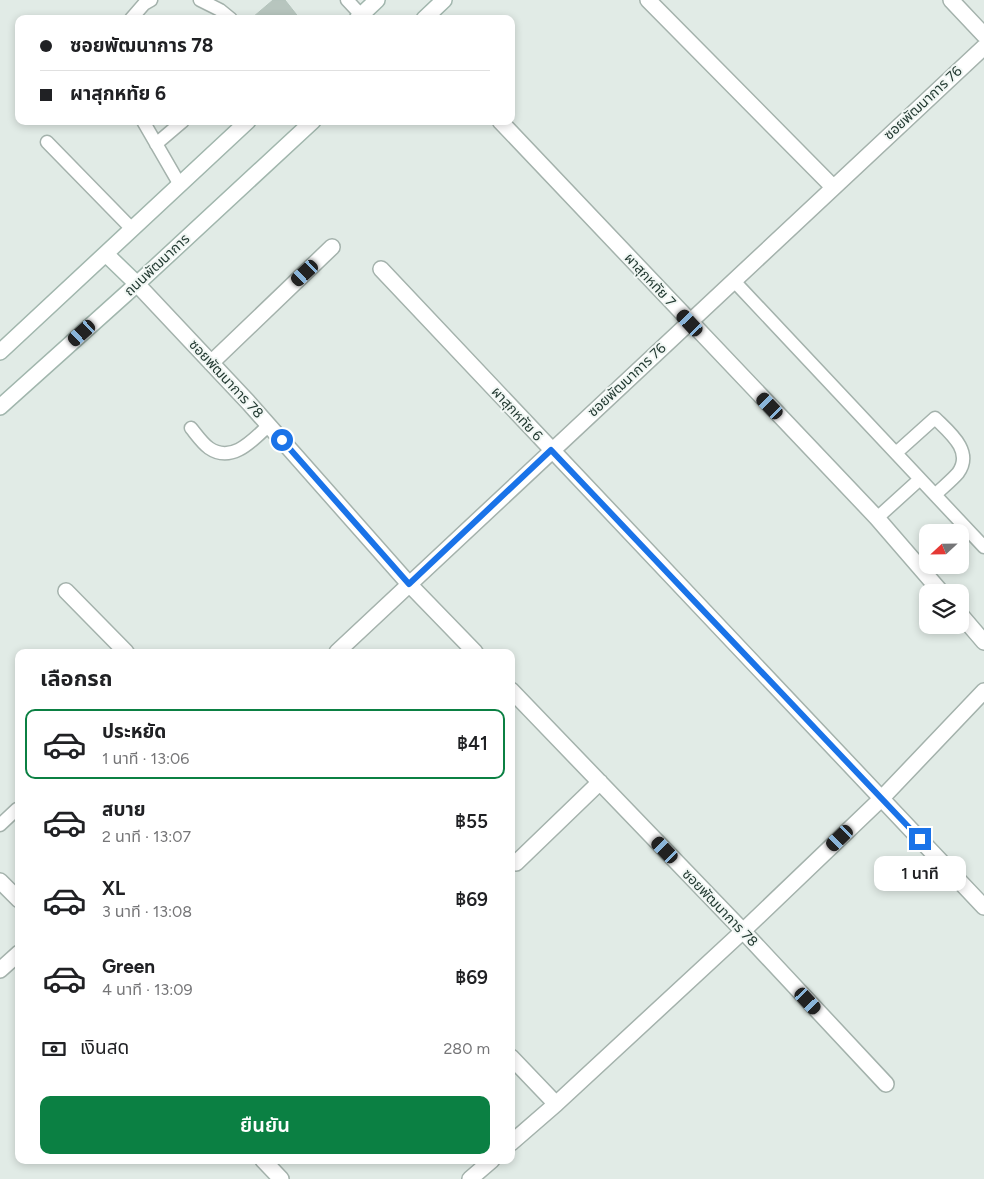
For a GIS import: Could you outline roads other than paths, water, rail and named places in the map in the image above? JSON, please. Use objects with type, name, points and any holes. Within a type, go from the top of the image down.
[{"type":"street","points":[[361,15],[377,0]]},
{"type":"street","points":[[428,15],[444,0]]},
{"type":"street","points":[[648,0],[833,187]]},
{"type":"street","points":[[951,0],[984,35]]},
{"type":"street","name":"ซอยพัฒนาการ 76","points":[[340,649],[984,47]]},
{"type":"street","points":[[0,352],[244,125]]},
{"type":"street","name":"ถนนพัฒนาการ","points":[[0,407],[137,284],[309,125]]},
{"type":"street","name":"ผาสุกหทัย 7","points":[[504,125],[877,518],[934,584]]},
{"type":"street","points":[[210,362],[332,247]]},
{"type":"street","name":"ซอยพัฒนาการ 78","points":[[106,254],[137,284],[210,362],[409,584],[472,649]]},
{"type":"street","name":"ผาสุกหทัย 6","points":[[381,269],[984,907]]},
{"type":"street","points":[[66,591],[123,649]]},
{"type":"street","points":[[969,624],[984,642]]},
{"type":"street","points":[[515,1140],[743,931],[882,798],[984,691]]},
{"type":"street","name":"ซอยพัฒนาการ 78","points":[[515,694],[743,931],[886,1084]]},
{"type":"street","points":[[516,863],[600,782]]},
{"type":"street","points":[[0,881],[15,896]]},
{"type":"street","points":[[0,970],[15,957]]},
{"type":"street","points":[[515,1061],[556,1104]]},
{"type":"street","points":[[268,1164],[281,1179]]},
{"type":"street","points":[[470,1179],[487,1164]]},
{"type":"lane","points":[[134,15],[144,4],[151,0]]},
{"type":"lane","points":[[200,0],[226,15]]},
{"type":"lane","points":[[347,0],[358,15]]},
{"type":"lane","points":[[145,125],[180,185]]},
{"type":"lane","points":[[156,144],[178,125]]},
{"type":"lane","points":[[47,142],[132,229]]},
{"type":"lane","points":[[734,281],[984,548]]},
{"type":"lane","points":[[896,453],[935,418],[948,431],[960,444],[964,458],[958,472],[935,495]]},
{"type":"lane","points":[[191,428],[208,447],[219,454],[242,449],[269,426]]},
{"type":"lane","points":[[877,518],[920,479]]},
{"type":"lane","points":[[0,825],[15,811]]}]
